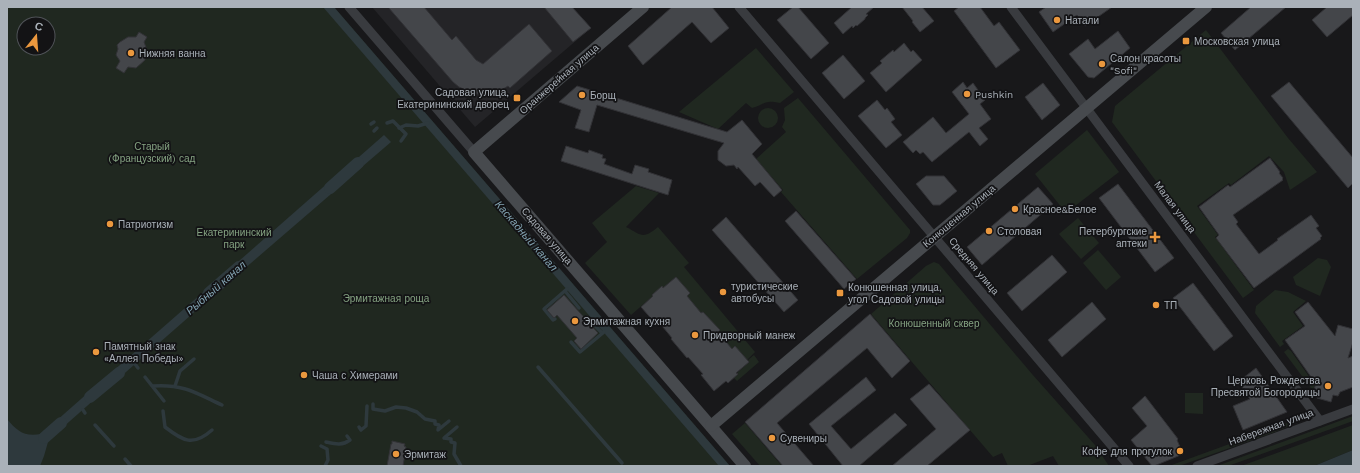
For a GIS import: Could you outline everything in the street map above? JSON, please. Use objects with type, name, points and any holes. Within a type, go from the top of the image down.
[{"type":"main road","name":"Оранжерейная улица","points":[[474,152],[643,7]]},
{"type":"main road","name":"Конюшенная улица","points":[[711,426],[1206,7]]},
{"type":"main road","name":"Садовая улица","points":[[474,152],[745,466]]},
{"type":"street","name":"Садовая улица","points":[[349,7],[474,152]]},
{"type":"street","name":"Средняя улица","points":[[739,7],[1129,466]]},
{"type":"street","name":"Малая улица","points":[[1011,7],[1320,421]]},
{"type":"street","name":"Набережная улица","points":[[1197,466],[1353,409]]},
{"type":"shaded area","points":[[372,7],[572,7],[591,28],[475,127]]},
{"type":"green space","name":"Екатерининский парк","points":[[7,7],[334,7],[730,466],[7,466]]},
{"type":"green space","points":[[1206,30],[1288,138],[1317,172],[1290,190],[1284,172],[1269,156],[1231,185],[1229,183],[1197,206],[1218,235],[1215,237],[1254,290],[1243,298],[1112,122],[1115,106]]},
{"type":"green space","points":[[756,48],[794,92],[780,103],[767,102],[752,108],[746,103],[718,129],[679,112]]},
{"type":"green space","points":[[798,98],[910,230],[907,238],[857,279],[781,192],[783,190],[756,159],[786,132],[782,127],[785,120],[784,108]]},
{"type":"green space","points":[[764,108],[772,108],[778,114],[778,122],[772,128],[764,128],[758,122],[758,114]]},
{"type":"green space","points":[[1087,130],[1119,172],[1066,213],[1035,174]]},
{"type":"green space","points":[[636,186],[659,193],[626,227],[639,234],[645,235],[658,227],[689,263],[684,267],[755,352],[747,360],[735,346],[732,349],[718,332],[719,330],[703,312],[701,313],[687,296],[690,293],[676,277],[652,295],[653,296],[631,315],[585,263],[607,242],[592,223]]},
{"type":"green space","points":[[1078,218],[1099,243],[1081,259],[1059,234]]},
{"type":"green space","points":[[1098,250],[1121,277],[1106,290],[1083,263]]},
{"type":"green space","points":[[1318,258],[1327,260],[1331,267],[1320,296],[1296,285],[1293,277]]},
{"type":"green space","name":"Конюшенный сквер","points":[[934,262],[939,264],[1032,374],[1095,445],[1109,466],[1059,466],[1053,456],[1027,466],[1008,466],[1002,453],[993,457],[871,314],[926,266]]},
{"type":"green space","points":[[1275,290],[1288,292],[1306,301],[1293,312],[1303,326],[1282,341],[1284,344],[1280,347],[1255,313],[1256,306]]},
{"type":"green space","points":[[1288,349],[1291,351],[1315,385],[1313,390],[1318,392],[1317,396],[1284,352]]},
{"type":"green space","points":[[754,355],[759,362],[737,381],[734,378],[738,374],[737,373]]},
{"type":"green space","points":[[1185,393],[1203,393],[1203,414],[1185,413]]},
{"type":"green space","points":[[1353,416],[1353,421],[1228,466],[1217,466]]},
{"type":"green space","points":[[745,423],[782,466],[760,466],[732,434]]},
{"type":"green space","points":[[1287,423],[1289,426],[1275,432],[1179,466],[1169,466]]},
{"type":"green space","points":[[1353,425],[1353,450],[1314,466],[1241,466]]},
{"type":"water","name":"Каскадный канал","points":[[323,7],[334,7],[730,466],[719,466]]},
{"type":"water","points":[[384,135],[391,142],[349,178],[343,171]]},
{"type":"water","points":[[338,174],[345,182],[229,282],[223,275]]},
{"type":"water","points":[[217,280],[223,287],[110,386],[104,379]]},
{"type":"water","points":[[98,384],[104,391],[53,436],[47,429]]},
{"type":"water","points":[[7,419],[21,432],[30,435],[41,434],[48,442],[40,466],[7,466]]},
{"type":"water","points":[[1353,450],[1353,466],[1314,466]]},
{"type":"building","points":[[388,7],[424,7],[452,40],[456,36],[476,60],[483,64],[529,24],[552,51],[510,88],[508,86],[491,94],[474,94],[459,87],[453,82]]},
{"type":"building","points":[[544,7],[572,7],[591,28],[573,42]]},
{"type":"building","points":[[672,7],[712,7],[729,28],[711,43],[692,22],[643,65],[628,46]]},
{"type":"building","points":[[793,7],[798,7],[829,43],[811,59],[777,20]]},
{"type":"building","points":[[852,7],[874,7],[866,14],[868,15],[865,19],[857,26],[856,25],[853,28],[852,26],[843,34],[834,23]]},
{"type":"building","points":[[902,7],[922,7],[934,21],[920,32]]},
{"type":"building","points":[[959,7],[980,7],[994,26],[999,22],[1020,50],[996,68],[954,11]]},
{"type":"building","name":"Натали","points":[[1046,7],[1112,7],[1085,26],[1077,15],[1053,32],[1039,12]]},
{"type":"building","points":[[1251,7],[1286,7],[1235,50],[1221,33]]},
{"type":"building","points":[[1327,7],[1353,7],[1353,15],[1327,37],[1312,20]]},
{"type":"building","points":[[1118,31],[1130,48],[1094,78],[1088,77],[1069,54],[1088,39],[1095,49]]},
{"type":"building","name":"Нижняя ванна","points":[[139,32],[147,37],[144,42],[147,50],[145,60],[136,68],[128,67],[124,73],[116,68],[120,61],[116,55],[118,49],[117,45],[128,37],[136,37]]},
{"type":"building","points":[[904,43],[911,52],[913,50],[922,60],[886,92],[870,73],[882,63],[880,61]]},
{"type":"building","points":[[843,55],[865,81],[844,99],[822,73]]},
{"type":"building","points":[[963,82],[967,88],[973,83],[985,100],[980,104],[991,119],[979,128],[988,139],[980,146],[969,132],[932,162],[923,152],[920,154],[916,150],[913,153],[903,142],[933,117],[946,133],[969,114],[952,92]]},
{"type":"building","points":[[1289,82],[1353,158],[1353,183],[1348,188],[1271,96]]},
{"type":"building","points":[[1043,83],[1060,105],[1042,120],[1025,97]]},
{"type":"building","points":[[577,86],[727,132],[742,120],[762,144],[752,154],[782,190],[774,197],[760,182],[755,186],[738,167],[737,169],[734,165],[726,166],[718,160],[718,151],[724,143],[597,105],[589,132],[575,128],[581,110],[559,102]]},
{"type":"building","points":[[877,100],[885,110],[887,108],[895,119],[891,122],[902,135],[886,148],[858,116]]},
{"type":"building","points":[[566,146],[588,153],[589,150],[603,155],[602,158],[606,159],[604,164],[632,174],[635,165],[649,169],[648,172],[672,180],[668,195],[561,161]]},
{"type":"building","points":[[1270,158],[1280,172],[1279,173],[1283,180],[1233,215],[1238,222],[1236,224],[1259,254],[1278,240],[1277,239],[1311,215],[1319,226],[1316,228],[1322,236],[1320,238],[1321,239],[1254,288],[1216,238],[1219,235],[1199,207],[1228,185],[1230,187]]},
{"type":"building","points":[[926,176],[944,176],[957,191],[940,205],[933,205],[916,184]]},
{"type":"building","points":[[1118,184],[1174,258],[1155,272],[1099,198]]},
{"type":"building","points":[[1038,187],[1053,204],[982,265],[967,247]]},
{"type":"building","points":[[796,211],[856,279],[844,289],[785,221]]},
{"type":"building","points":[[726,217],[798,300],[784,312],[712,230]]},
{"type":"building","points":[[1052,255],[1067,272],[1022,311],[1007,293]]},
{"type":"building","name":"Придворный манеж","points":[[676,277],[690,293],[687,296],[701,313],[703,312],[720,330],[718,332],[732,349],[735,346],[749,362],[736,373],[738,374],[728,383],[726,381],[714,391],[701,375],[703,374],[688,357],[687,358],[658,321],[655,323],[641,307],[662,286],[663,288]]},
{"type":"building","points":[[1193,283],[1233,336],[1214,351],[1173,298]]},
{"type":"building","name":"Эрмитажная кухня","points":[[564,295],[598,333],[581,349],[574,341],[577,338],[557,315],[554,318],[547,310]]},
{"type":"building","points":[[1092,302],[1106,319],[1062,357],[1048,340]]},
{"type":"building","points":[[1308,302],[1335,336],[1338,325],[1353,329],[1353,342],[1348,358],[1353,356],[1353,387],[1340,392],[1338,396],[1333,395],[1331,402],[1317,398],[1319,390],[1314,389],[1316,384],[1285,340],[1305,326],[1295,312]]},
{"type":"building","points":[[870,314],[910,361],[892,378],[867,348],[777,423],[814,466],[783,466],[745,422]]},
{"type":"building","points":[[1256,368],[1287,412],[1243,430],[1233,406],[1250,399],[1238,382]]},
{"type":"building","points":[[866,377],[876,390],[831,426],[851,449],[895,413],[907,425],[859,466],[843,466],[809,424]]},
{"type":"building","points":[[929,384],[970,430],[927,466],[892,466],[936,429],[910,399]]},
{"type":"building","points":[[1145,396],[1178,439],[1177,440],[1183,454],[1154,466],[1152,466],[1131,440],[1147,426],[1132,408]]},
{"type":"building","name":"Эрмитаж","points":[[392,441],[405,444],[404,446],[406,447],[403,466],[387,466]]},
{"type":"waterway","points":[[387,123],[393,121],[406,134],[401,141]]},
{"type":"waterway","points":[[399,128],[406,125],[418,126],[428,123]]},
{"type":"waterway","points":[[374,131],[377,128]]},
{"type":"waterway","name":"Рыбный канал","points":[[330,188],[358,163]]},
{"type":"waterway","name":"Рыбный канал","points":[[209,293],[239,267]]},
{"type":"waterway","points":[[555,319],[553,320],[544,309],[567,289]]},
{"type":"waterway","points":[[565,291],[579,308]]},
{"type":"waterway","points":[[587,317],[602,333]]},
{"type":"waterway","points":[[571,342],[580,352],[604,332]]},
{"type":"waterway","points":[[175,386],[180,371],[194,359]]},
{"type":"waterway","points":[[135,364],[138,368]]},
{"type":"waterway","points":[[538,367],[622,463]]},
{"type":"waterway","name":"Рыбный канал","points":[[90,397],[119,373]]},
{"type":"waterway","points":[[145,377],[164,401]]},
{"type":"waterway","points":[[153,386],[173,386],[182,388],[197,393],[222,405]]},
{"type":"waterway","points":[[373,404],[373,409],[385,411],[396,407],[406,408],[417,412],[425,419],[435,421],[435,424],[439,425],[438,430],[449,421]]},
{"type":"waterway","points":[[359,427],[361,430],[366,426],[367,406]]},
{"type":"waterway","points":[[163,411],[165,427],[183,439],[199,439],[212,430]]},
{"type":"waterway","name":"Рыбный канал","points":[[44,438],[61,423]]},
{"type":"waterway","points":[[95,425],[114,446]]},
{"type":"waterway","points":[[457,427],[444,438],[451,439],[451,442],[455,443],[454,454],[461,466]]},
{"type":"waterway","points":[[326,442],[341,444],[350,440],[347,436]]},
{"type":"waterway","points":[[321,446],[327,449],[328,460],[325,466]]},
{"type":"waterway","points":[[125,459],[131,466]]},
{"type":"place","name":"Натали","points":[[1057,20]]},
{"type":"place","name":"Московская улица","points":[[1186,41]]},
{"type":"place","name":"Нижняя ванна","points":[[131,53]]},
{"type":"place","name":"Салон красоты \"Sofi\"","points":[[1102,64]]},
{"type":"place","name":"Pushkin","points":[[967,94]]},
{"type":"place","name":"Борщ","points":[[582,95]]},
{"type":"place","name":"Садовая улица, Екатерининский дворец","points":[[517,98]]},
{"type":"place","name":"Красное&Белое","points":[[1015,209]]},
{"type":"place","name":"Патриотизм","points":[[110,224]]},
{"type":"place","name":"Столовая","points":[[989,231]]},
{"type":"place","name":"Петербургские аптеки","points":[[1155,237]]},
{"type":"place","name":"туристические автобусы","points":[[723,292]]},
{"type":"place","name":"Конюшенная улица, угол Садовой улицы","points":[[840,293]]},
{"type":"place","name":"ТП","points":[[1156,305]]},
{"type":"place","name":"Эрмитажная кухня","points":[[575,321]]},
{"type":"place","name":"Придворный манеж","points":[[695,335]]},
{"type":"place","name":"Памятный знак «Аллея Победы»","points":[[96,352]]},
{"type":"place","name":"Чаша с Химерами","points":[[304,375]]},
{"type":"place","name":"Церковь Рождества Пресвятой Богородицы","points":[[1328,386]]},
{"type":"place","name":"Сувениры","points":[[772,438]]},
{"type":"place","name":"Кофе для прогулок","points":[[1180,451]]},
{"type":"place","name":"Эрмитаж","points":[[396,454]]},
{"type":"park label","name":"Старый (Французский) сад","points":[[152,152]]},
{"type":"park label","name":"Эрмитажная роща","points":[[386,298]]}]
